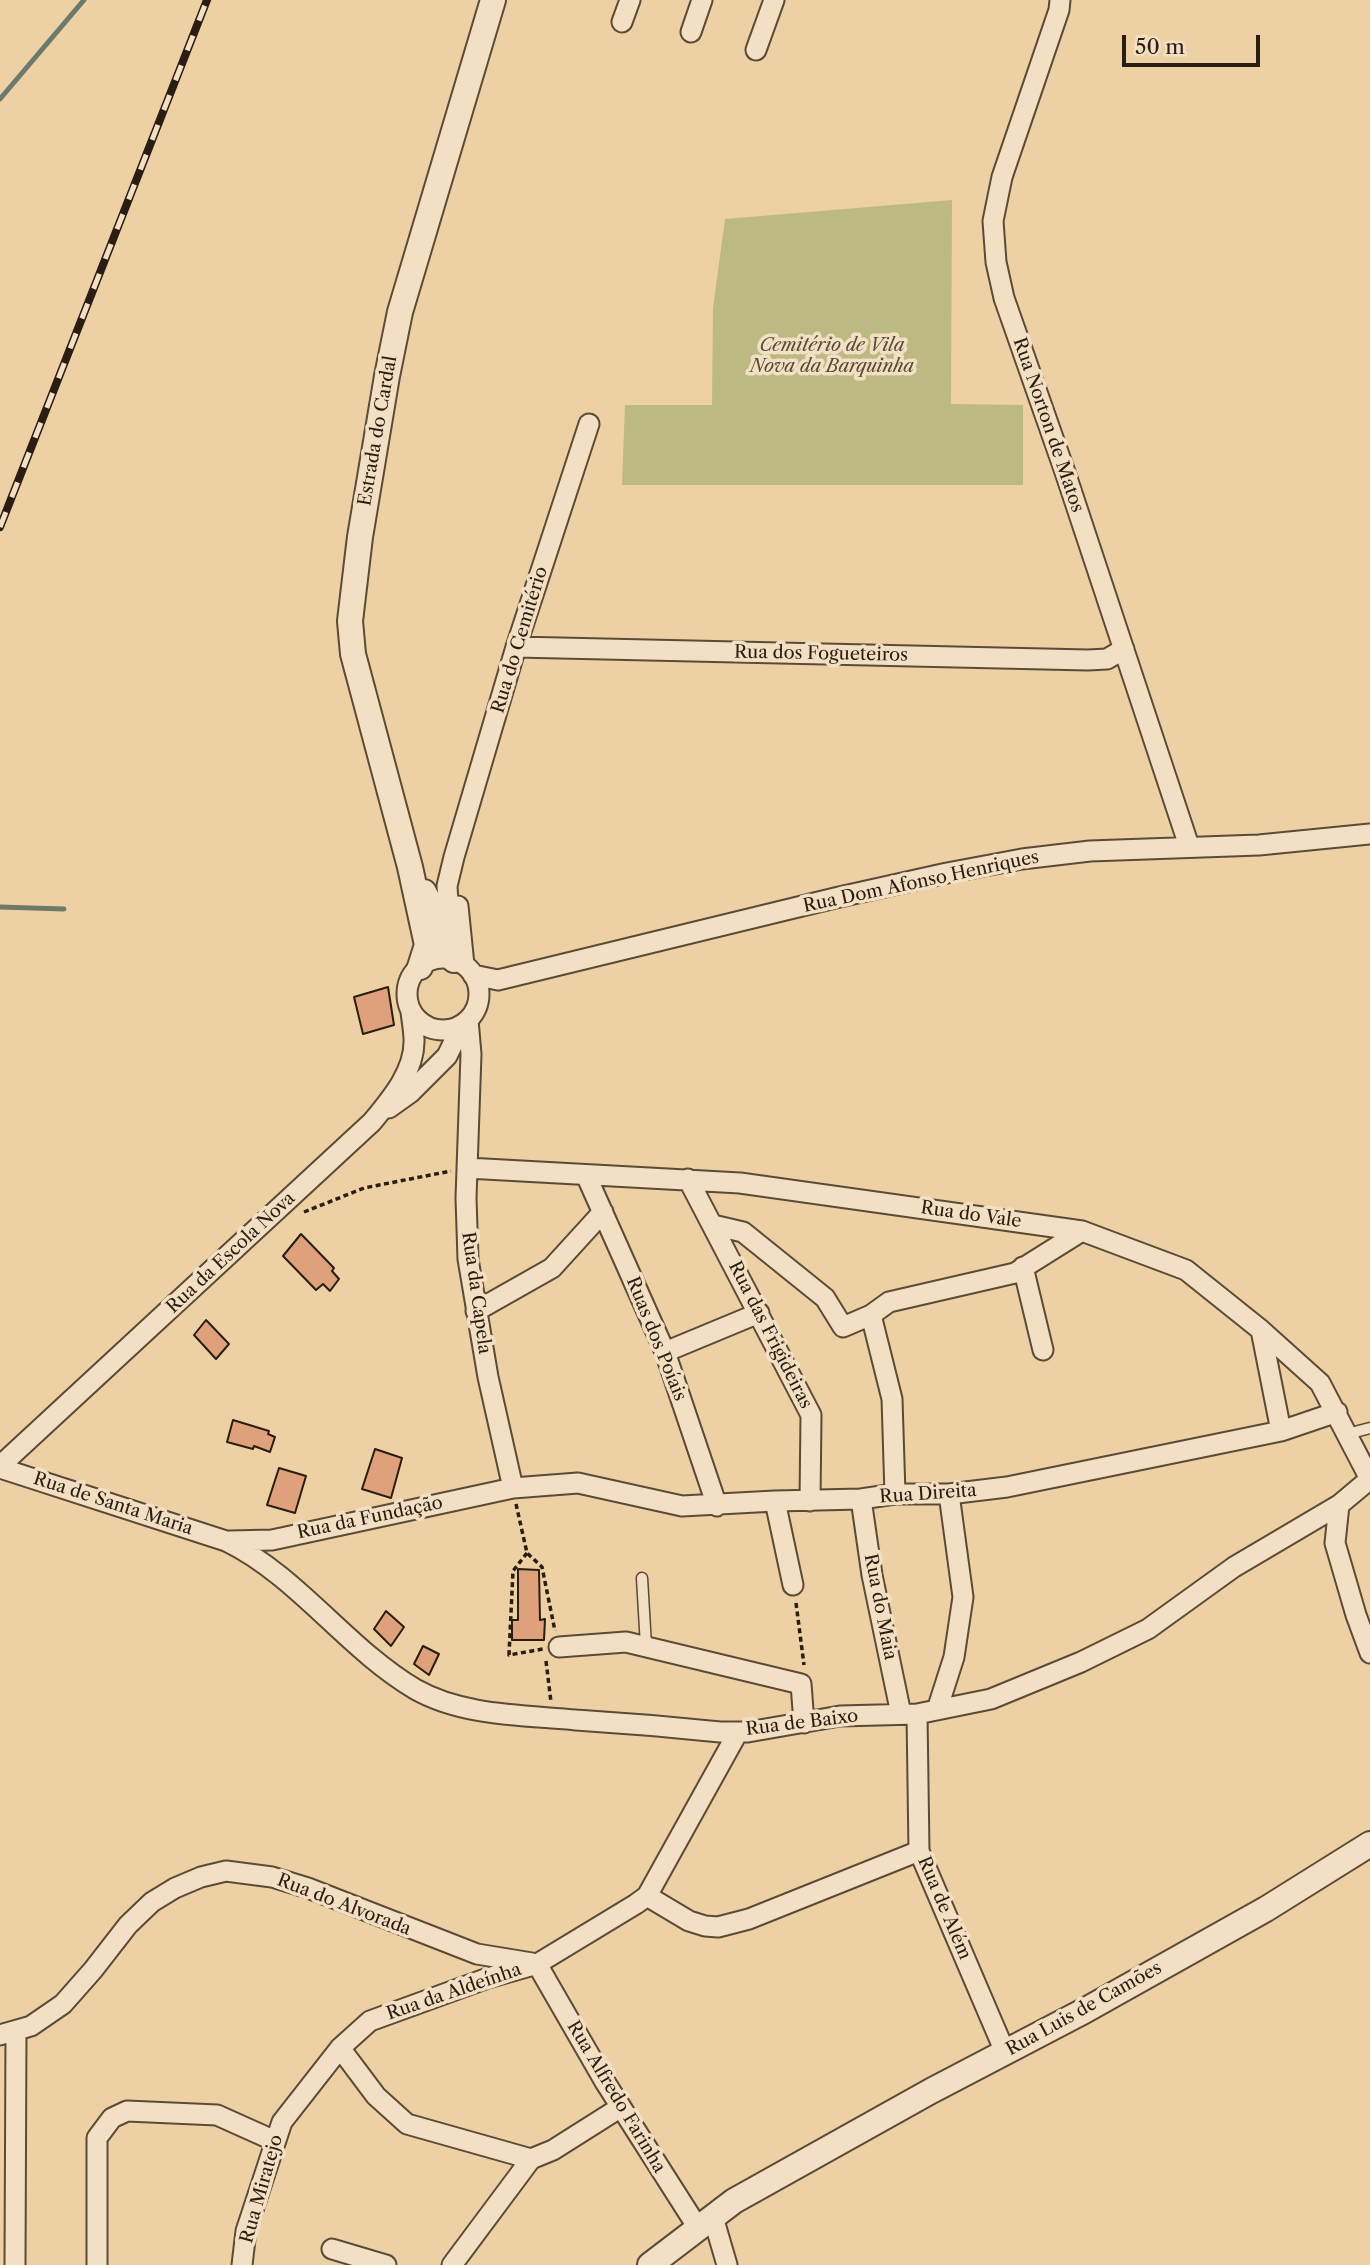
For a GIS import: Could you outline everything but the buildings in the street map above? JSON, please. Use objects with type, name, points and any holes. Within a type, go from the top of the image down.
[{"type":"street","name":"Estrada do Cardal","points":[[450,960],[427,945],[410,867],[353,654],[350,621],[352,593],[387,376],[400,312],[493,0]]},
{"type":"street","points":[[622,22],[630,0]]},
{"type":"street","points":[[691,32],[702,0]]},
{"type":"street","points":[[756,50],[774,0]]},
{"type":"street","name":"Rua Norton de Matos","points":[[1060,0],[1059,10],[1002,177],[993,221],[996,262],[1004,298],[1189,846]]},
{"type":"street","name":"Rua do Cemitério","points":[[450,960],[447,886],[454,857],[516,647],[589,424]]},
{"type":"street","name":"Rua dos Fogueteiros","points":[[516,647],[1088,660],[1107,659],[1124,649]]},
{"type":"street","name":"Rua Dom Afonso Henriques","points":[[450,960],[498,980],[601,953],[947,873],[1060,854],[1189,846],[1259,845],[1370,834]]},
{"type":"street","name":"Rua do Cemitério","points":[[450,960],[454,857]]},
{"type":"street","name":"Estrada do Cardal","points":[[410,867],[450,960]]},
{"type":"street","points":[[372,1122],[410,1093],[447,1056],[478,1004],[479,994],[450,960],[412,976],[407,988],[407,1000],[411,1012],[419,1021],[428,1028],[451,1030],[468,1020]]},
{"type":"street","name":"Rua Dom Afonso Henriques","points":[[468,1020],[491,996],[521,975]]},
{"type":"street","name":"Rua da Escola Nova","points":[[0,1467],[372,1122],[393,1097],[412,1059],[415,1041],[411,1012]]},
{"type":"street","name":"Rua da Capela","points":[[468,1020],[471,1054],[467,1168],[468,1259],[476,1311],[513,1488]]},
{"type":"street","name":"Rua da Capela","points":[[447,1056],[455,1058],[462,1065],[471,1095]]},
{"type":"street","name":"Rua do Vale","points":[[467,1168],[740,1183],[1082,1231],[1186,1270],[1261,1330],[1320,1383],[1370,1479]]},
{"type":"street","name":"Ruas dos Poíais","points":[[586,1175],[665,1352],[717,1506]]},
{"type":"street","name":"Rua das Frigideiras","points":[[688,1179],[811,1415],[810,1501]]},
{"type":"street","points":[[476,1311],[552,1268],[603,1212]]},
{"type":"street","points":[[713,1224],[743,1232],[825,1298],[843,1328],[872,1315],[889,1302],[1016,1273],[1082,1231]]},
{"type":"street","points":[[1023,1267],[1043,1350]]},
{"type":"street","points":[[665,1352],[759,1313]]},
{"type":"street","points":[[872,1315],[892,1399],[895,1494]]},
{"type":"street","points":[[1261,1330],[1281,1431]]},
{"type":"street","name":"Rua Direita","points":[[513,1488],[578,1483],[682,1506],[861,1499],[895,1494],[949,1494],[1007,1486],[1281,1431],[1337,1412]]},
{"type":"street","name":"Rua de Santa Maria","points":[[0,1467],[226,1541]]},
{"type":"street","name":"Rua de Baixo","points":[[226,1541],[250,1553],[371,1656],[413,1688],[436,1700],[470,1709],[552,1718],[738,1732],[840,1716],[909,1714],[991,1699],[1081,1662],[1148,1629],[1234,1567],[1339,1505],[1370,1479]]},
{"type":"street","name":"Rua da Fundação","points":[[226,1541],[272,1540],[513,1488]]},
{"type":"street","points":[[937,1710],[954,1657],[963,1597],[949,1494]]},
{"type":"street","name":"Rua do Maia","points":[[861,1499],[875,1588],[909,1714]]},
{"type":"street","points":[[775,1501],[793,1585]]},
{"type":"street","points":[[1339,1505],[1335,1543],[1370,1653]]},
{"type":"street","points":[[559,1647],[626,1642],[802,1685],[803,1723]]},
{"type":"street","name":"Rua de Além","points":[[909,1714],[919,1851],[1005,2052]]},
{"type":"street","points":[[738,1732],[647,1896],[688,1921],[718,1927],[749,1919],[919,1851]]},
{"type":"street","name":"Rua Luis de Camões","points":[[650,2265],[734,2201],[1266,1909],[1370,1844]]},
{"type":"street","name":"Rua do Alvorada","points":[[8,2034],[31,2026],[63,2004],[128,1925],[152,1902],[201,1877],[226,1871],[272,1877],[308,1888],[477,1954],[537,1964]]},
{"type":"street","name":"Rua da Aldeínha","points":[[340,2048],[370,2021],[488,1978],[537,1964],[647,1896]]},
{"type":"street","name":"Rua Alfredo Farinha","points":[[537,1964],[621,2107],[705,2222],[727,2265]]},
{"type":"street","points":[[8,2034],[15,2265]]},
{"type":"street","points":[[340,2048],[376,2096],[407,2124],[531,2159]]},
{"type":"street","name":"Rua Miratejo","points":[[242,2265],[246,2231],[282,2122],[340,2048]]},
{"type":"street","points":[[452,2265],[531,2159],[553,2150],[621,2107]]},
{"type":"street","points":[[97,2265],[97,2138],[112,2118],[127,2111],[218,2115],[275,2141]]},
{"type":"street","points":[[331,2249],[386,2265]]},
{"type":"lane","points":[[1348,1434],[1370,1428]]},
{"type":"lane","points":[[642,1578],[646,1646]]},
{"type":"path","points":[[296,1216],[364,1188],[467,1168]]},
{"type":"path","points":[[513,1488],[527,1553],[542,1567],[559,1647]]},
{"type":"path","points":[[527,1553],[513,1571],[509,1655],[545,1649],[552,1718]]},
{"type":"path","points":[[793,1585],[802,1631],[802,1685]]},
{"type":"green space","name":"Cemitério de Vila Nova da Barquinha","points":[[952,200],[951,404],[1023,405],[1023,485],[622,485],[625,405],[712,405],[713,308],[725,219]]},
{"type":"waterway","points":[[0,99],[84,0]]},
{"type":"waterway","points":[[0,907],[64,909]]},
{"type":"railway","points":[[0,527],[207,0]]}]
